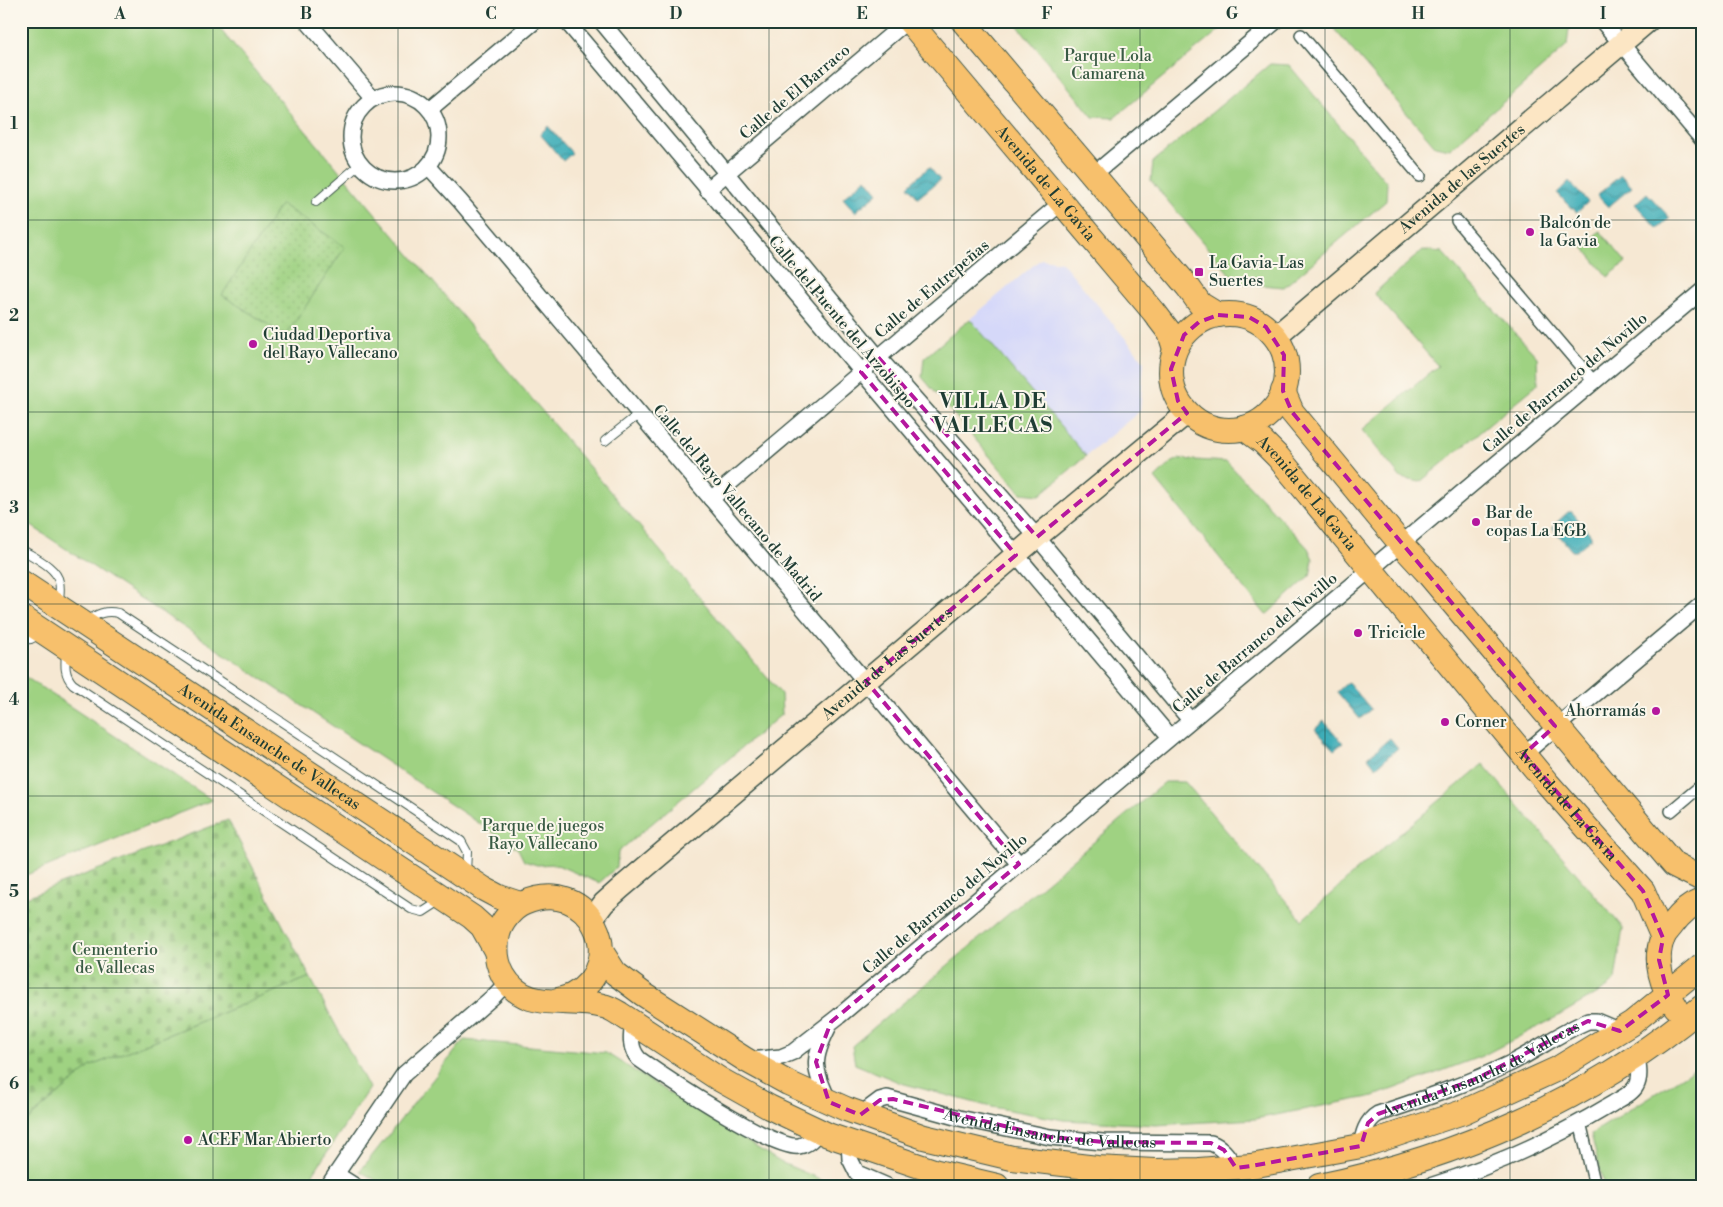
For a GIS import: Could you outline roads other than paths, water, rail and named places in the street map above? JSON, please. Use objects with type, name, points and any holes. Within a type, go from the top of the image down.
[{"type":"main road","name":"Avenida de La Gavia","points":[[908,21],[1154,312],[1170,333],[1175,349]]},
{"type":"main road","points":[[963,21],[1188,287],[1200,304],[1218,314]]},
{"type":"main road","name":"Avenida de las Suertes","points":[[1275,337],[1648,21]]},
{"type":"main road","points":[[1218,314],[1249,317],[1266,327],[1275,337],[1284,355],[1287,371],[1283,391],[1276,405],[1262,419],[1244,428],[1215,429],[1196,420],[1187,413],[1178,401],[1172,383],[1171,369],[1175,349],[1184,335],[1199,322],[1218,314]]},
{"type":"main road","points":[[1283,391],[1292,412],[1401,544],[1426,571],[1674,865],[1702,879]]},
{"type":"main road","name":"Avenida de Las Suertes","points":[[592,919],[610,898],[1037,536],[1187,413]]},
{"type":"main road","name":"Avenida de La Gavia","points":[[1244,428],[1263,442],[1278,458],[1548,784],[1643,890],[1663,938]]},
{"type":"main road","name":"Avenida Ensanche de Vallecas","points":[[21,582],[466,877],[499,896],[520,904],[507,916],[498,933],[496,951],[499,968],[507,982]]},
{"type":"main road","name":"Avenida Ensanche de Vallecas","points":[[21,618],[32,636],[66,647],[477,920],[496,951]]},
{"type":"main road","points":[[520,904],[535,898],[551,896],[567,900],[581,907],[592,919]]},
{"type":"main road","points":[[1319,1186],[1368,1181],[1474,1142],[1567,1098],[1697,1018],[1668,995],[1661,976],[1659,960],[1663,938],[1677,918],[1692,904],[1702,901]]},
{"type":"main road","name":"Avenida Ensanche de Vallecas","points":[[592,919],[599,934],[601,952],[615,973],[625,981],[746,1060],[788,1083],[829,1102],[924,1137],[1012,1158],[1097,1168],[1155,1171],[1236,1168],[1360,1146],[1463,1112],[1557,1069],[1620,1031],[1668,995],[1702,966]]},
{"type":"main road","points":[[555,1001],[573,996],[587,985],[597,969],[601,952]]},
{"type":"main road","points":[[507,982],[517,992],[529,998],[542,1001],[605,1006],[743,1093],[849,1143],[938,1172],[997,1186]]},
{"type":"street","points":[[307,21],[373,98]]},
{"type":"street","points":[[430,109],[535,21]]},
{"type":"street","name":"Calle del Puente del Arzobispo","points":[[566,21],[1170,737]]},
{"type":"street","name":"Calle del Puente del Arzobispo","points":[[601,21],[878,357],[1037,536],[1190,720]]},
{"type":"street","name":"Calle de El Barraco","points":[[707,190],[908,21]]},
{"type":"street","points":[[1093,175],[1276,21]]},
{"type":"street","points":[[1602,21],[1702,138]]},
{"type":"street","points":[[1301,35],[1420,176]]},
{"type":"street","points":[[397,92],[421,100],[430,109],[436,121],[439,134],[438,148],[424,170],[411,178],[398,181],[384,180],[371,174],[360,164],[352,147],[351,128],[363,106],[373,98],[397,92]]},
{"type":"street","name":"Calle del Rayo Vallecano de Madrid","points":[[428,166],[460,201],[1019,864]]},
{"type":"street","name":"Calle de Entrepeñas","points":[[711,499],[1061,203]]},
{"type":"street","points":[[1457,221],[1594,382]]},
{"type":"street","name":"Calle de Barranco del Novillo","points":[[746,1060],[769,1059],[793,1052],[831,1022],[1702,290]]},
{"type":"street","points":[[1524,754],[1702,604]]},
{"type":"street","points":[[1671,811],[1702,785]]},
{"type":"street","points":[[355,1186],[332,1180],[404,1074],[495,995],[507,982]]},
{"type":"street","name":"Calle de Barranco del Novillo","points":[[829,1102],[818,1078],[816,1062],[819,1044],[831,1022]]},
{"type":"street","points":[[1430,1186],[1508,1156],[1580,1122],[1631,1092],[1636,1087],[1639,1069],[1637,1056]]},
{"type":"street","points":[[1580,1122],[1594,1186]]},
{"type":"street","points":[[849,1143],[850,1159],[857,1173],[886,1186]]},
{"type":"lane","points":[[316,202],[360,164]]},
{"type":"lane","points":[[605,441],[639,414]]},
{"type":"lane","points":[[21,549],[57,575],[59,582],[59,606]]},
{"type":"water","points":[[548,126],[572,153],[563,161],[540,134]]},
{"type":"water","points":[[929,167],[940,180],[918,198],[908,186]]},
{"type":"water","points":[[1621,175],[1632,187],[1608,207],[1597,195]]},
{"type":"water","points":[[866,178],[878,193],[855,212],[843,198]]},
{"type":"water","points":[[1569,181],[1588,202],[1577,213],[1557,193]]},
{"type":"water","points":[[1647,193],[1670,218],[1658,229],[1635,204]]},
{"type":"water","points":[[1568,512],[1572,512],[1591,535],[1591,539],[1576,551],[1572,551],[1553,528]]},
{"type":"water","points":[[1348,682],[1371,709],[1360,719],[1337,692]]},
{"type":"water","points":[[1324,721],[1343,743],[1334,750],[1315,729]]},
{"type":"water","points":[[1390,738],[1398,748],[1376,767],[1368,757]]},
{"type":"place","name":"Balcón de la Gavia","points":[[1530,232]]},
{"type":"place","name":"La Gavia-Las Suertes","points":[[1199,272]]},
{"type":"place","name":"Ciudad Deportiva del Rayo Vallecano","points":[[253,344]]},
{"type":"place","name":"Bar de copas La EGB","points":[[1476,522]]},
{"type":"place","name":"Tricicle","points":[[1358,633]]},
{"type":"place","name":"Ahorramás","points":[[1656,711]]},
{"type":"place","name":"Corner","points":[[1445,722]]},
{"type":"place","name":"ACEF Mar Abierto","points":[[188,1140]]},
{"type":"district","name":"VILLA DE VALLECAS","points":[[993,414]]},
{"type":"park label","name":"Parque Lola Camarena","points":[[1108,65]]},
{"type":"park label","name":"Parque de juegos Rayo Vallecano","points":[[543,835]]},
{"type":"park label","name":"Cementerio de Vallecas","points":[[115,959]]}]
